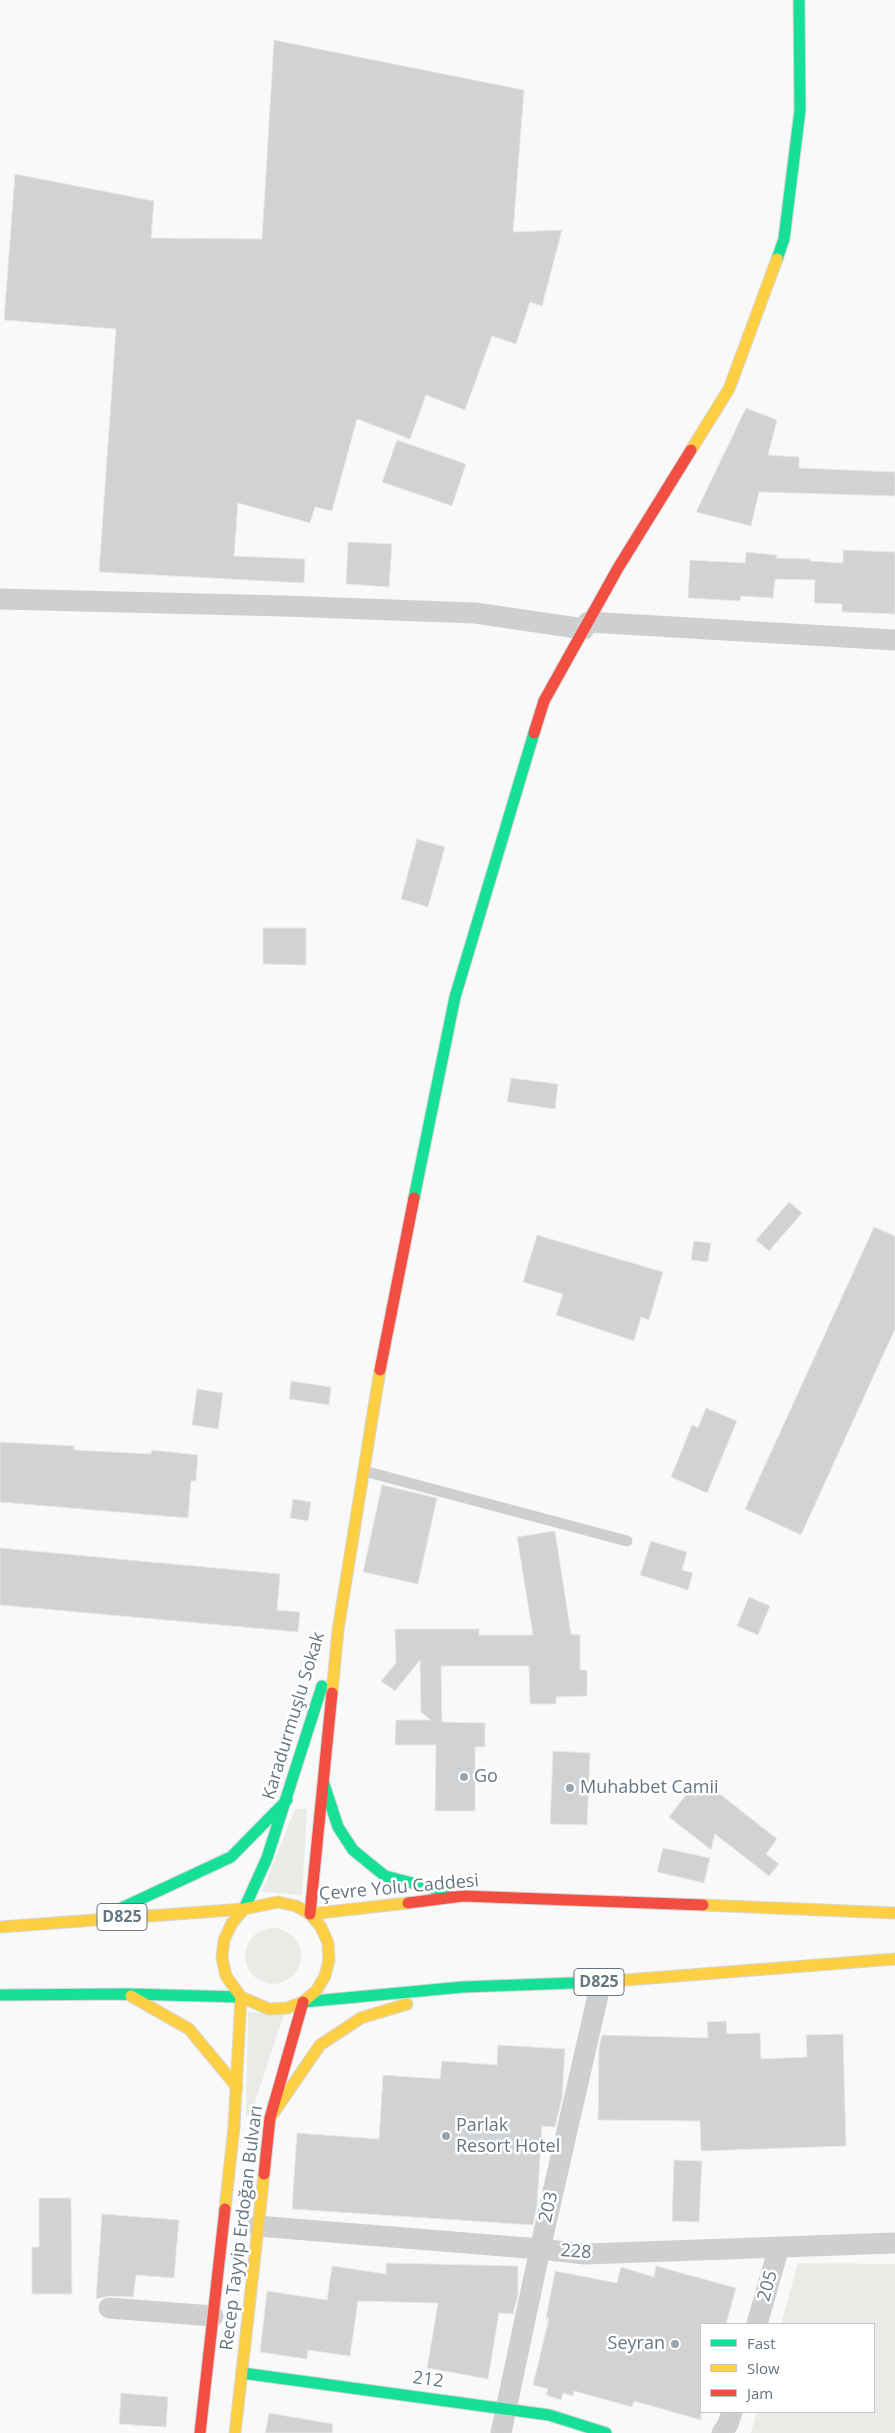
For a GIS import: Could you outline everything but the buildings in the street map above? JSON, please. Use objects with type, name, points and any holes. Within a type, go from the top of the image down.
[{"type":"main road","points":[[338,1630],[386,1333],[455,997],[544,701],[618,568],[730,389],[784,239],[800,110],[799,0]]},
{"type":"main road","name":"Karadurmuşlu Sokak","points":[[310,1914],[338,1630]]},
{"type":"main road","name":"Karadurmuşlu Sokak","points":[[244,1909],[267,1858],[288,1800],[338,1630]]},
{"type":"main road","points":[[324,1784],[338,1827],[353,1850],[385,1876],[463,1896]]},
{"type":"main road","points":[[98,1919],[231,1857],[288,1800]]},
{"type":"main road","name":"Çevre Yolu Caddesi","points":[[0,1926],[244,1909],[278,1902],[296,1906],[310,1914],[463,1896],[895,1913]]},
{"type":"main road","points":[[241,1997],[226,1976],[222,1958],[224,1940],[232,1923],[244,1909]]},
{"type":"main road","points":[[0,1995],[128,1994],[241,1997],[269,2009],[287,2008],[303,2002],[316,1991],[325,1976],[329,1960],[328,1943],[321,1927],[310,1914]]},
{"type":"main road","name":"D825","points":[[303,2002],[463,1987],[601,1982],[895,1959]]},
{"type":"main road","points":[[270,2118],[320,2045],[361,2018],[463,1987]]},
{"type":"main road","points":[[128,1994],[189,2029],[237,2087]]},
{"type":"main road","name":"Recep Tayyip Erdoğan Bulvarı","points":[[200,2433],[237,2087],[241,1997]]},
{"type":"main road","name":"Recep Tayyip Erdoğan Bulvarı","points":[[234,2433],[270,2118],[303,2002]]},
{"type":"main road","name":"212","points":[[242,2373],[549,2415],[606,2433]]},
{"type":"street","points":[[0,599],[264,605],[475,614],[586,625],[895,640]]},
{"type":"street","name":"203","points":[[501,2433],[508,2409],[540,2248],[601,1982]]},
{"type":"street","name":"228","points":[[258,2226],[540,2248],[585,2254],[895,2243]]},
{"type":"street","name":"205","points":[[757,2323],[779,2247]]},
{"type":"street","points":[[109,2308],[213,2316]]},
{"type":"street","points":[[722,2433],[732,2413]]},
{"type":"lane","points":[[364,1471],[627,1541]]},
{"type":"shaded area","points":[[295,1809],[307,1809],[302,1895],[262,1892]]},
{"type":"shaded area","points":[[268,1928],[278,1928],[293,1936],[299,1945],[301,1956],[299,1967],[293,1976],[278,1984],[268,1984],[257,1979],[250,1972],[245,1961],[245,1951],[250,1940],[257,1933]]},
{"type":"shaded area","points":[[248,2012],[284,2014],[251,2115],[246,2115]]},
{"type":"shaded area","points":[[798,2263],[895,2264],[895,2433],[751,2433],[757,2413],[875,2413],[875,2323],[781,2323]]},
{"type":"traffic: fast","points":[[777,259],[784,239],[800,110],[799,0]]},
{"type":"traffic: fast","points":[[414,1198],[455,997],[534,733]]},
{"type":"traffic: fast","points":[[244,1909],[267,1858],[322,1686]]},
{"type":"traffic: fast","points":[[324,1784],[338,1827],[353,1850],[385,1876],[447,1892]]},
{"type":"traffic: fast","points":[[113,1912],[231,1857],[287,1800]]},
{"type":"traffic: fast","points":[[303,2002],[463,1987],[600,1982]]},
{"type":"traffic: fast","points":[[0,1995],[128,1994],[241,1997]]},
{"type":"traffic: fast","points":[[242,2373],[549,2415],[606,2433]]},
{"type":"traffic: slow","points":[[691,450],[729,389],[777,259]]},
{"type":"traffic: slow","points":[[332,1693],[338,1630],[380,1370]]},
{"type":"traffic: slow","points":[[0,1927],[244,1909],[278,1902],[296,1906],[310,1914],[408,1903]]},
{"type":"traffic: slow","points":[[703,1905],[895,1913]]},
{"type":"traffic: slow","points":[[244,1909],[232,1923],[224,1940],[222,1958],[226,1976],[241,1997],[269,2009],[287,2008],[303,2002],[316,1991],[325,1976],[329,1960],[328,1943],[321,1927],[310,1914]]},
{"type":"traffic: slow","points":[[600,1982],[895,1959]]},
{"type":"traffic: slow","points":[[131,1996],[189,2029],[237,2087]]},
{"type":"traffic: slow","points":[[225,2209],[234,2127],[241,1997]]},
{"type":"traffic: slow","points":[[270,2118],[320,2045],[361,2018],[407,2004]]},
{"type":"traffic: slow","points":[[235,2433],[264,2174]]},
{"type":"traffic: jam","points":[[534,733],[544,701],[618,568],[691,450]]},
{"type":"traffic: jam","points":[[380,1370],[414,1198]]},
{"type":"traffic: jam","points":[[310,1914],[332,1693]]},
{"type":"traffic: jam","points":[[408,1903],[463,1896],[703,1905]]},
{"type":"traffic: jam","points":[[264,2174],[270,2118],[303,2002]]},
{"type":"traffic: jam","points":[[200,2433],[225,2209]]},
{"type":"place","name":"Go","points":[[464,1777]]},
{"type":"place","name":"Muhabbet Camii","points":[[570,1788]]},
{"type":"place","name":"Parlak Resort Hotel","points":[[446,2136]]},
{"type":"place","name":"Seyran","points":[[675,2344]]}]
